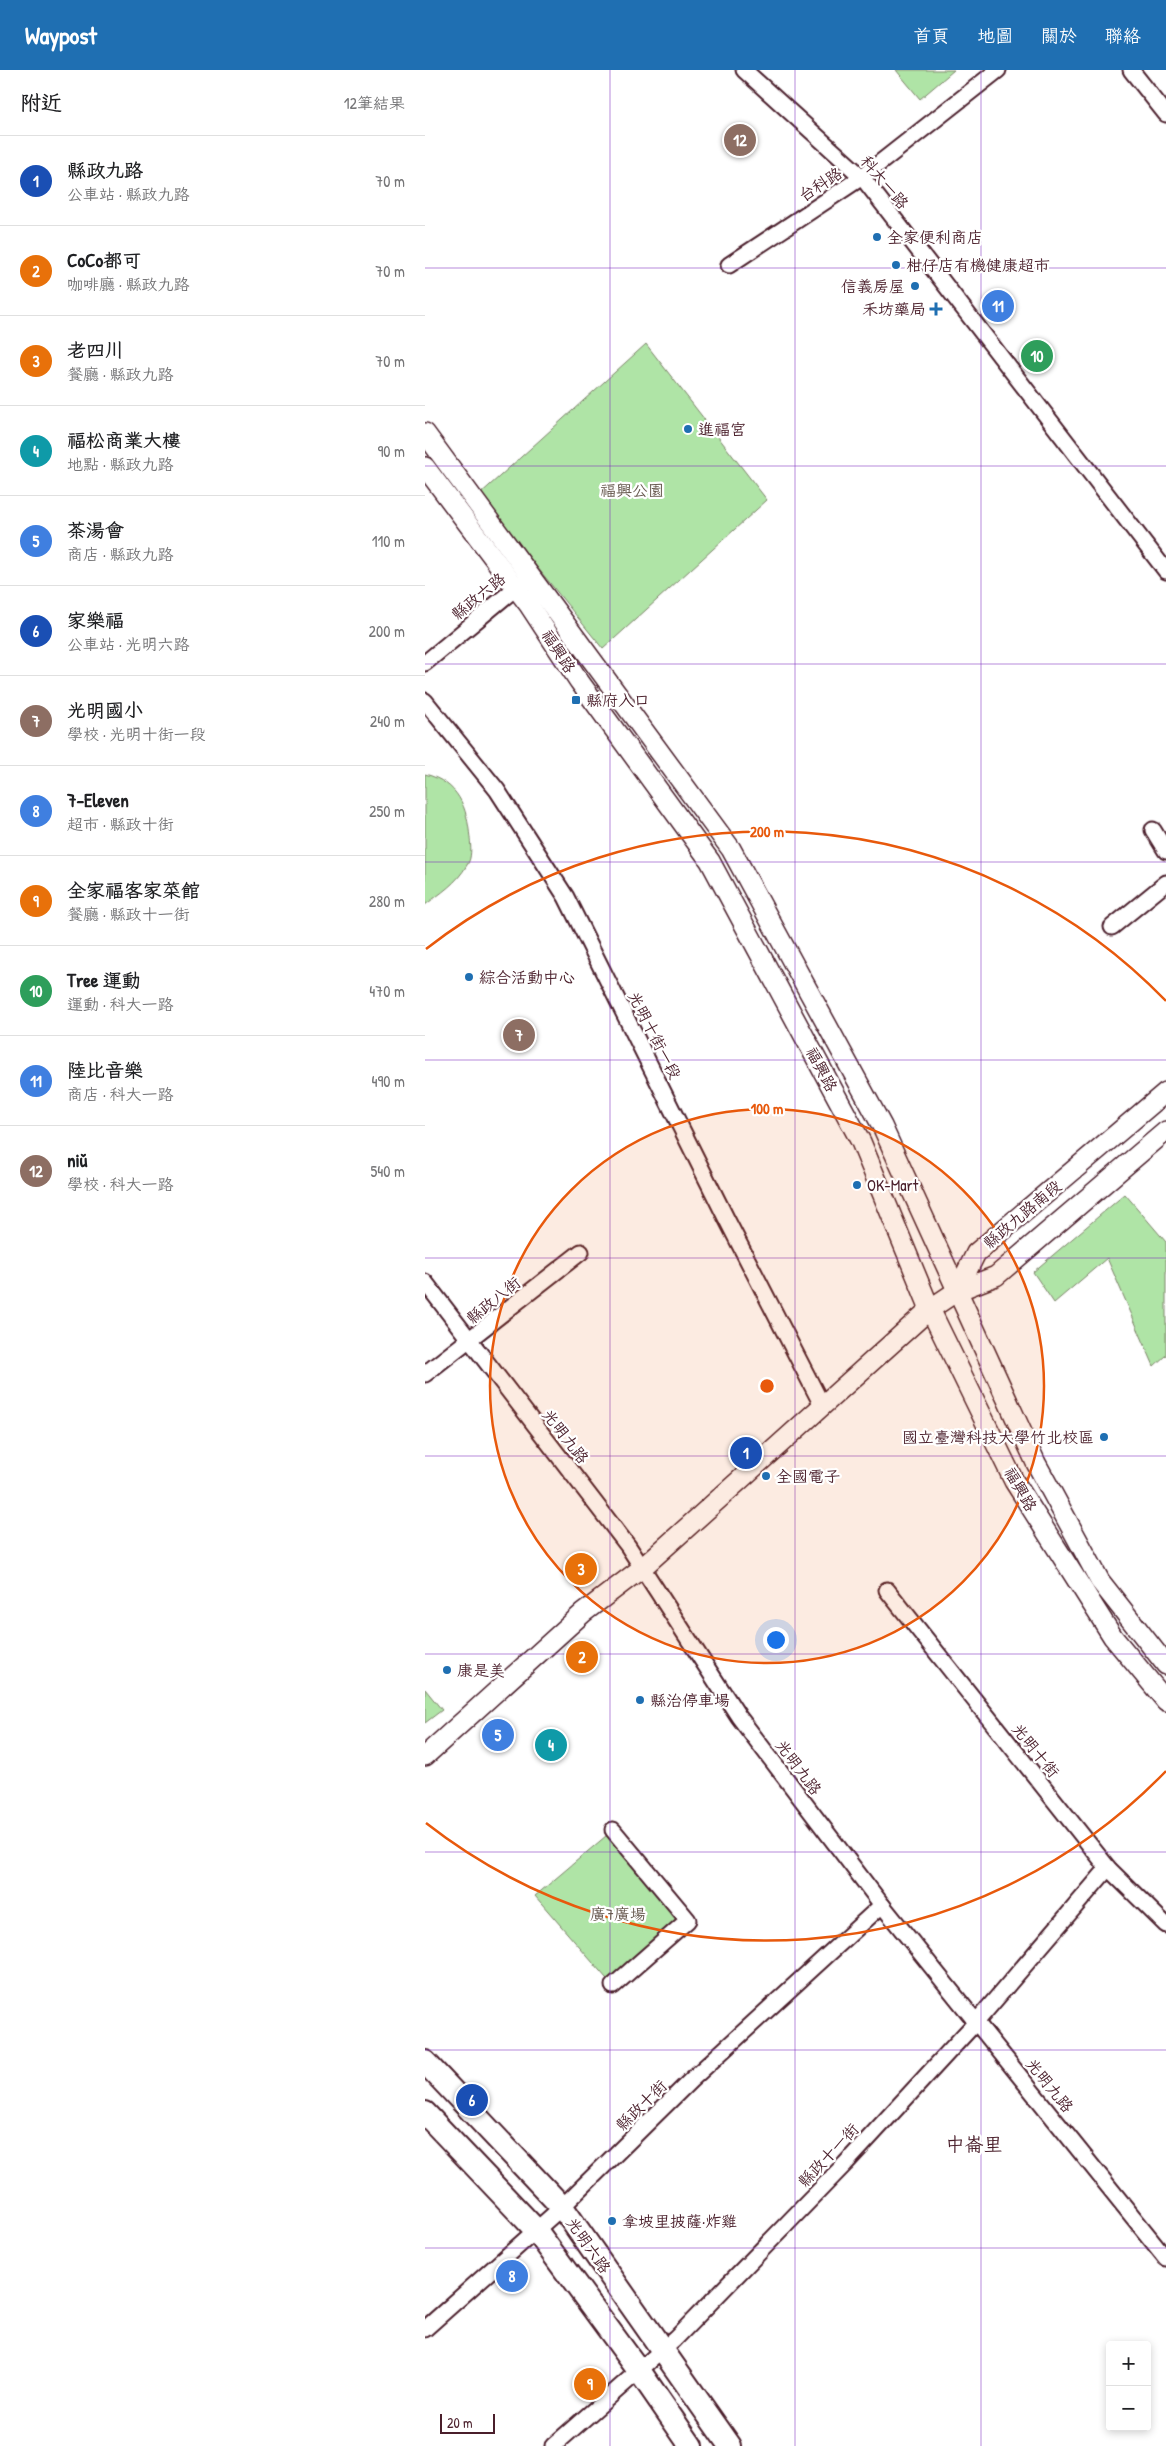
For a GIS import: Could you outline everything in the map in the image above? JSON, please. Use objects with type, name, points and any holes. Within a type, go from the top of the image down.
[{"type":"main road","name":"光明六路","points":[[425,2062],[562,2207],[730,2446]]},
{"type":"main road","name":"光明六路","points":[[425,2113],[535,2230],[640,2372],[691,2446]]},
{"type":"street","name":"科大一路","points":[[744,70],[862,177],[1166,571]]},
{"type":"street","name":"台科路","points":[[729,265],[862,177],[997,70]]},
{"type":"street","points":[[1131,70],[1166,114]]},
{"type":"street","name":"福興路","points":[[425,433],[731,849],[882,1126],[1035,1463],[1100,1581],[1166,1664]]},
{"type":"street","name":"福興路","points":[[425,467],[529,605],[579,681],[710,861],[861,1142],[930,1309],[1014,1481],[1113,1637],[1166,1700]]},
{"type":"street","name":"縣政六路","points":[[425,663],[515,588],[531,577]]},
{"type":"street","name":"光明十街一段","points":[[425,701],[497,790],[566,897],[726,1218],[823,1405]]},
{"type":"street","points":[[1153,830],[1166,850]]},
{"type":"street","points":[[1112,927],[1166,883]]},
{"type":"street","name":"縣政九路南段","points":[[957,1291],[976,1252],[1166,1092]]},
{"type":"street","name":"縣政九路南段","points":[[957,1291],[996,1276],[1166,1131]]},
{"type":"street","name":"縣政八街","points":[[425,1374],[470,1341],[581,1252]]},
{"type":"street","name":"光明九路","points":[[425,1282],[628,1546],[739,1717],[882,1905],[1166,2258]]},
{"type":"street","points":[[425,1756],[583,1613],[642,1568],[930,1309],[957,1291]]},
{"type":"street","name":"光明十街","points":[[887,1590],[1108,1868],[1166,1925]]},
{"type":"street","points":[[613,1830],[688,1920],[613,1986]]},
{"type":"street","name":"縣政十一街","points":[[553,2446],[663,2350],[845,2164],[977,2021],[1108,1868]]},
{"type":"street","name":"縣政十街","points":[[425,2329],[562,2207],[691,2080],[882,1905]]},
{"type":"green space","points":[[896,70],[954,70],[920,99]]},
{"type":"green space","name":"福興公園","points":[[646,344],[767,500],[603,649],[479,495]]},
{"type":"green space","points":[[425,774],[446,783],[459,798],[469,827],[471,849],[469,862],[463,871],[448,887],[425,905]]},
{"type":"green space","points":[[1125,1194],[1166,1242],[1166,1355],[1154,1366],[1107,1258],[1054,1303],[1033,1272]]},
{"type":"green space","points":[[425,1689],[442,1710],[425,1723]]},
{"type":"green space","name":"廣7廣場","points":[[613,1830],[688,1920],[613,1986],[535,1896]]},
{"type":"place","name":"niǔ","points":[[740,140]]},
{"type":"place","name":"全家便利商店","points":[[877,237]]},
{"type":"place","name":"柑仔店有機健康超市","points":[[896,265]]},
{"type":"place","name":"信義房屋","points":[[915,286]]},
{"type":"place","name":"陸比音樂","points":[[998,306]]},
{"type":"place","name":"禾坊藥局","points":[[936,309]]},
{"type":"place","name":"Tree 運動","points":[[1037,356]]},
{"type":"place","name":"進福宮","points":[[688,429]]},
{"type":"place","name":"縣府入口","points":[[576,700]]},
{"type":"place","name":"綜合活動中心","points":[[469,977]]},
{"type":"place","name":"光明國小","points":[[519,1035]]},
{"type":"place","name":"OK-Mart","points":[[857,1185]]},
{"type":"place","name":"國立臺灣科技大學竹北校區","points":[[1104,1437]]},
{"type":"place","name":"縣政九路","points":[[746,1453]]},
{"type":"place","name":"全國電子","points":[[766,1476]]},
{"type":"place","name":"老四川","points":[[581,1569]]},
{"type":"place","name":"CoCo都可","points":[[582,1657]]},
{"type":"place","name":"康是美","points":[[447,1670]]},
{"type":"place","name":"縣治停車場","points":[[640,1700]]},
{"type":"place","name":"茶湯會","points":[[498,1735]]},
{"type":"place","name":"福松商業大樓","points":[[551,1745]]},
{"type":"place","name":"家樂福","points":[[472,2100]]},
{"type":"place","name":"拿坡里披薩·炸雞","points":[[612,2221]]},
{"type":"place","name":"7-Eleven","points":[[512,2276]]},
{"type":"place","name":"全家福客家菜館","points":[[590,2384]]},
{"type":"district","name":"中崙里","points":[[974,2144]]}]
